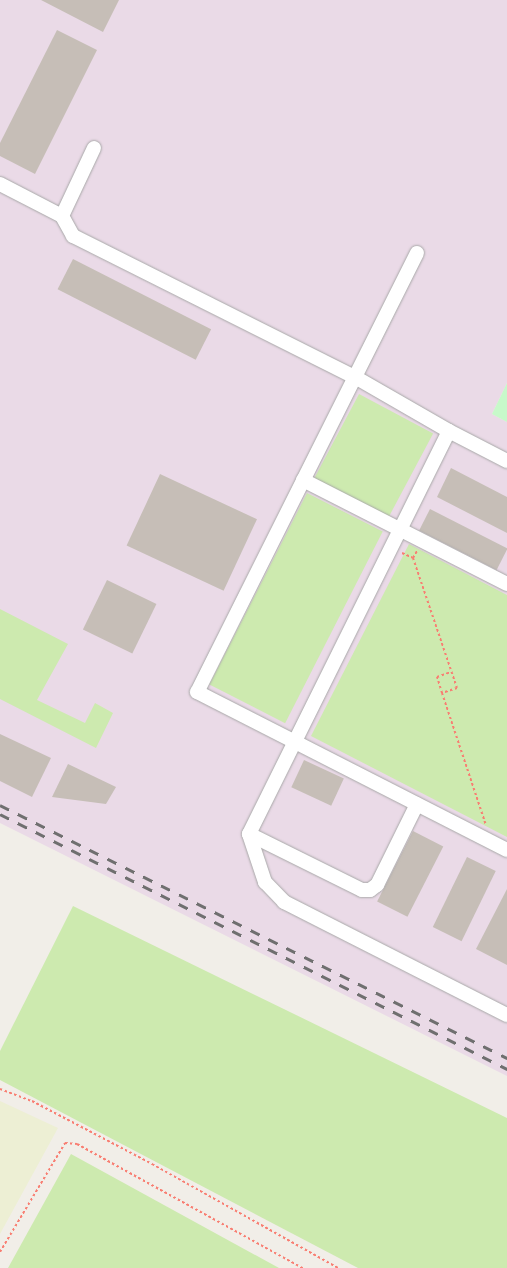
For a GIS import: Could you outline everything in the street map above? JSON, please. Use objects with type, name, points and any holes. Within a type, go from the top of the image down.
[{"type":"lane","points":[[62,216],[94,148]]},
{"type":"lane","points":[[0,184],[62,216],[73,236],[355,377],[449,431],[507,461]]},
{"type":"lane","points":[[417,253],[197,692],[507,850]]},
{"type":"lane","points":[[449,431],[249,834],[265,882],[284,902],[507,1015]]},
{"type":"lane","points":[[303,480],[507,584]]},
{"type":"lane","points":[[249,834],[362,890],[370,890],[377,885],[418,804]]},
{"type":"path","points":[[422,540],[413,558],[458,688],[442,693]]},
{"type":"path","points":[[396,550],[413,558]]},
{"type":"path","points":[[452,672],[437,677],[486,826],[481,836]]},
{"type":"path","points":[[0,1089],[32,1102],[152,1164],[338,1268]]},
{"type":"path","points":[[0,1252],[66,1143],[77,1144],[303,1268]]},
{"type":"shaded area","points":[[0,0],[507,0],[507,383],[492,414],[507,422],[507,1076],[0,823]]},
{"type":"green space","points":[[507,383],[507,422],[492,414]]},
{"type":"green space","points":[[359,394],[433,433],[389,517],[314,478]]},
{"type":"green space","points":[[307,493],[383,532],[285,723],[209,685]]},
{"type":"green space","points":[[409,544],[507,595],[507,837],[311,736]]},
{"type":"green space","points":[[0,609],[68,644],[37,700],[85,723],[95,703],[113,713],[96,748],[0,699]]},
{"type":"green space","points":[[73,906],[507,1118],[507,1268],[358,1268],[0,1080],[0,1051]]},
{"type":"green space","points":[[0,1101],[58,1128],[0,1234]]},
{"type":"green space","points":[[71,1154],[279,1268],[8,1268]]},
{"type":"building","points":[[41,0],[119,0],[103,32]]},
{"type":"building","points":[[57,30],[97,50],[35,174],[0,156],[0,143]]},
{"type":"building","points":[[73,259],[211,329],[196,360],[58,289]]},
{"type":"building","points":[[451,468],[507,497],[507,533],[437,497]]},
{"type":"building","points":[[160,474],[257,519],[224,591],[127,546]]},
{"type":"building","points":[[430,509],[507,548],[497,570],[419,530]]},
{"type":"building","points":[[107,580],[156,604],[132,654],[83,629]]},
{"type":"building","points":[[0,734],[51,758],[32,797],[0,781]]},
{"type":"building","points":[[304,760],[344,779],[331,806],[291,787]]},
{"type":"building","points":[[68,764],[116,787],[106,804],[52,797]]},
{"type":"building","points":[[413,831],[443,846],[407,917],[377,901]]},
{"type":"building","points":[[467,857],[496,871],[462,941],[433,927]]},
{"type":"building","points":[[507,889],[507,965],[476,949]]},
{"type":"railway","points":[[0,805],[507,1058]]},
{"type":"railway","points":[[0,814],[507,1069]]}]
